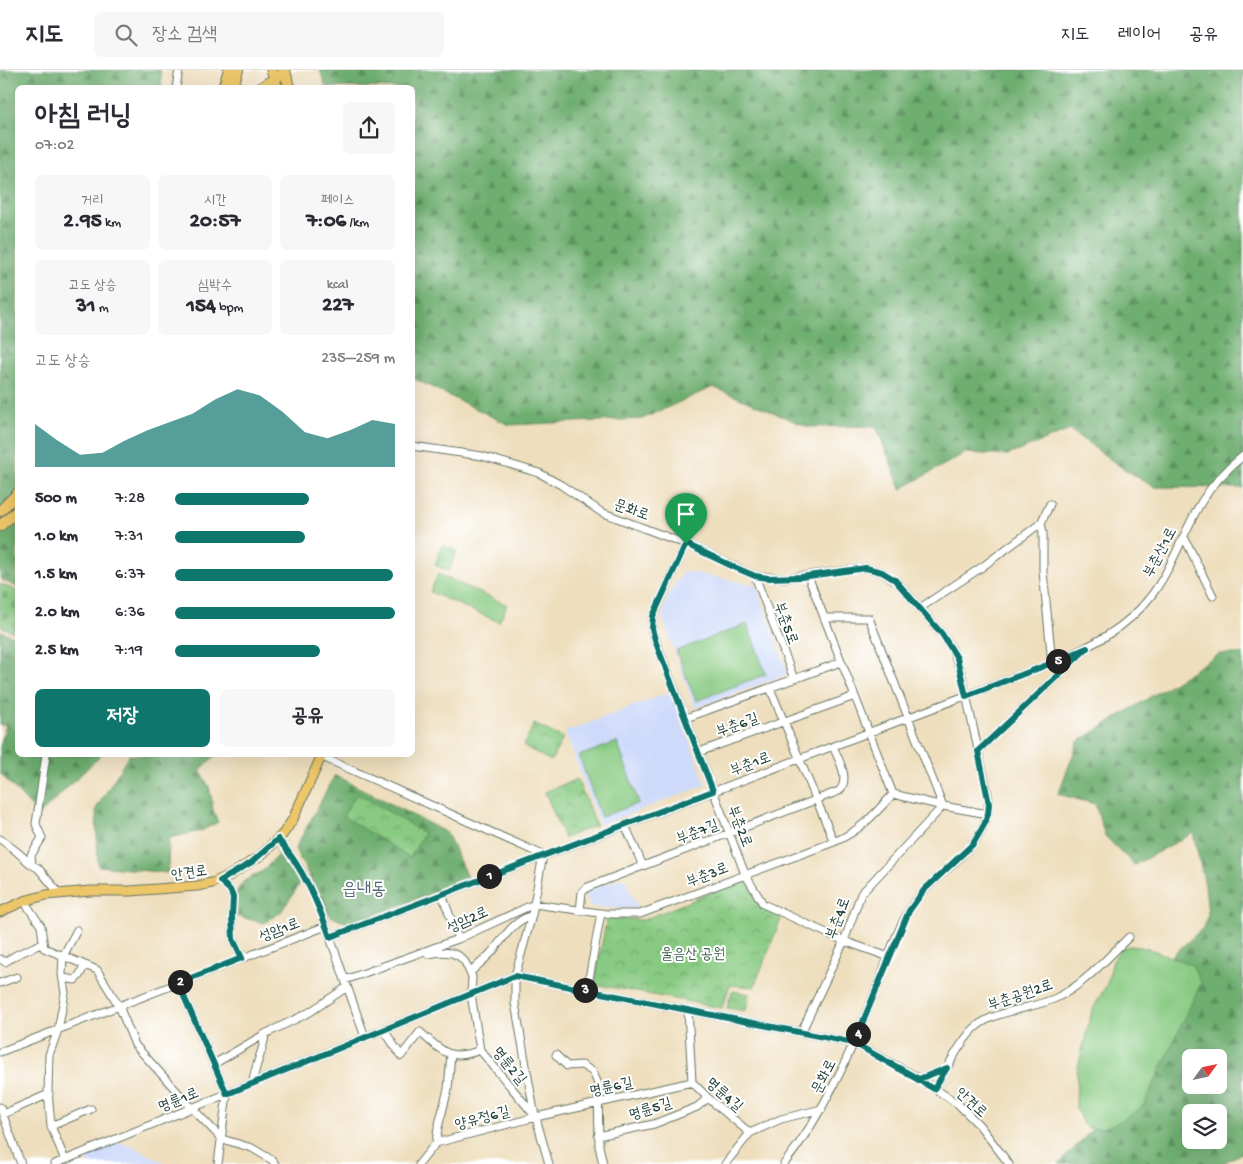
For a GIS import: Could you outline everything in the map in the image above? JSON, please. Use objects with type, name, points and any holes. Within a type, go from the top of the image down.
[{"type":"highway","points":[[224,85],[230,70]]},
{"type":"highway","points":[[233,85],[238,70]]},
{"type":"highway","points":[[274,79],[285,71],[287,85]]},
{"type":"highway","points":[[0,511],[15,497]]},
{"type":"highway","points":[[0,526],[15,513]]},
{"type":"main road","name":"안견로","points":[[0,912],[24,901],[59,893],[175,888],[220,881],[252,862],[278,839],[293,818],[321,757]]},
{"type":"street","points":[[176,85],[179,70]]},
{"type":"street","name":"문화로","points":[[415,446],[482,456],[539,473],[562,485],[601,512],[686,544],[755,576],[776,578],[808,576],[873,568],[892,577],[942,634],[952,649],[961,672],[988,795],[988,814],[982,830],[973,844],[924,890],[912,905],[854,1043],[822,1109],[784,1164]]},
{"type":"street","name":"부춘산1로","points":[[966,696],[1087,648],[1117,629],[1144,604],[1160,582],[1206,495],[1243,456]]},
{"type":"street","points":[[920,608],[982,567],[1041,523],[1050,504]]},
{"type":"street","points":[[1041,523],[1043,533],[1043,571],[1052,663]]},
{"type":"street","points":[[1184,537],[1213,596]]},
{"type":"street","name":"부춘2로","points":[[686,544],[654,614],[652,624],[656,643],[744,874],[763,904],[844,942],[889,957]]},
{"type":"street","name":"부춘5로","points":[[755,576],[794,679]]},
{"type":"street","points":[[808,576],[893,794],[988,814]]},
{"type":"street","points":[[824,618],[869,618],[943,806]]},
{"type":"street","name":"부춘산1로","points":[[978,751],[1087,648]]},
{"type":"street","points":[[686,718],[842,662]]},
{"type":"street","points":[[770,688],[834,842]]},
{"type":"street","name":"부춘6길","points":[[699,752],[855,696]]},
{"type":"street","name":"부춘1로","points":[[543,855],[966,696]]},
{"type":"street","name":"부춘7길","points":[[580,910],[582,892],[586,888],[839,791],[844,786],[844,777],[833,746]]},
{"type":"street","points":[[32,865],[32,855],[42,838],[36,824],[46,757]]},
{"type":"street","points":[[323,757],[543,855]]},
{"type":"street","name":"부춘3로","points":[[534,904],[600,914],[640,914],[834,842],[859,829],[893,794]]},
{"type":"street","name":"부춘4로","points":[[801,1033],[844,942],[861,894],[943,806]]},
{"type":"street","points":[[625,825],[643,866]]},
{"type":"street","points":[[0,839],[38,868],[59,893]]},
{"type":"street","points":[[278,839],[300,869],[318,903],[365,1038]]},
{"type":"street","points":[[330,937],[543,855]]},
{"type":"street","points":[[543,855],[532,915],[515,976],[854,1043]]},
{"type":"street","points":[[220,881],[230,890],[233,897],[233,939],[242,958]]},
{"type":"street","points":[[442,894],[458,939]]},
{"type":"street","points":[[24,901],[41,926],[44,948],[97,970],[119,1006],[135,1044],[192,1108],[222,1139],[252,1148],[272,1160],[275,1164]]},
{"type":"street","name":"성암2로","points":[[214,1064],[265,1034],[310,1012],[346,983],[458,939],[534,904]]},
{"type":"street","points":[[587,990],[600,914]]},
{"type":"street","points":[[471,994],[472,977],[470,973],[490,954],[512,927],[532,915]]},
{"type":"street","name":"성암1로","points":[[0,1052],[326,926]]},
{"type":"street","points":[[65,1160],[51,1126],[49,1054],[58,1030],[65,993],[63,956],[77,930]]},
{"type":"street","name":"부춘공원2로","points":[[934,1089],[968,1034],[980,1023],[1063,995],[1129,937]]},
{"type":"street","points":[[0,959],[6,962],[16,955],[43,943]]},
{"type":"street","name":"성암2로","points":[[410,957],[441,952],[452,953],[459,956],[465,962],[470,973]]},
{"type":"street","points":[[63,978],[75,980],[80,976],[85,965]]},
{"type":"street","name":"명륜1로","points":[[55,1164],[515,976]]},
{"type":"street","name":"명륜2길","points":[[515,976],[514,1003],[536,1117],[549,1164]]},
{"type":"street","points":[[0,983],[17,977]]},
{"type":"street","points":[[178,983],[227,1094],[218,1164]]},
{"type":"street","name":"명륜2길","points":[[471,994],[480,1050],[536,1117]]},
{"type":"street","name":"명륜4길","points":[[688,1010],[692,1082],[750,1133]]},
{"type":"street","points":[[384,1030],[401,1056],[420,1032],[444,1052],[469,1054],[480,1050]]},
{"type":"street","points":[[253,1083],[253,1073],[265,1044],[265,1034]]},
{"type":"street","name":"안견로","points":[[854,1043],[919,1079],[964,1110],[1008,1164]]},
{"type":"street","name":"양유정6길","points":[[419,1164],[436,1143],[448,1089],[452,1054]]},
{"type":"street","points":[[556,1054],[567,1066],[582,1065],[593,1072],[598,1084],[598,1146],[603,1164]]},
{"type":"street","points":[[919,1079],[947,1068]]},
{"type":"street","name":"명륜6길","points":[[536,1117],[692,1082]]},
{"type":"street","points":[[21,1164],[1,1109],[49,1094]]},
{"type":"street","name":"명륜5길","points":[[598,1136],[654,1124],[697,1107],[708,1098]]},
{"type":"street","points":[[51,1126],[91,1109]]},
{"type":"street","points":[[725,1164],[750,1133],[781,1119],[822,1109]]},
{"type":"street","name":"양유정6길","points":[[436,1143],[536,1117]]},
{"type":"street","points":[[78,1155],[78,1164]]},
{"type":"shaded area","points":[[684,571],[756,585],[788,674],[695,708],[662,616],[669,593]]},
{"type":"shaded area","points":[[671,692],[706,785],[600,825],[565,732]]},
{"type":"shaded area","points":[[625,878],[638,909],[591,907],[585,894],[590,888]]},
{"type":"shaded area","points":[[119,1142],[168,1164],[87,1164],[88,1155]]},
{"type":"green space","points":[[0,70],[160,70],[162,85],[15,85],[15,586],[0,579]]},
{"type":"green space","points":[[320,70],[1243,70],[1243,488],[1154,487],[1121,467],[1070,430],[1008,455],[965,453],[901,489],[876,426],[808,427],[713,387],[642,419],[509,425],[415,379],[415,85],[325,85]]},
{"type":"green space","points":[[442,545],[457,551],[449,571],[435,565]]},
{"type":"green space","points":[[438,574],[507,605],[499,622],[430,592]]},
{"type":"green space","points":[[0,584],[15,590],[15,632],[0,626]]},
{"type":"green space","points":[[747,624],[766,674],[696,701],[676,651]]},
{"type":"green space","points":[[0,631],[15,637],[15,757],[99,757],[39,815],[0,773],[0,747],[6,725],[0,725]]},
{"type":"green space","points":[[1219,654],[1243,654],[1243,1152],[1222,1164],[1059,1164],[1110,1111],[1138,1054],[1173,955],[1203,928],[1208,915],[1205,885],[1193,833],[1134,865],[1105,836],[1095,804],[1058,794],[1078,742]]},
{"type":"green space","points":[[534,724],[563,738],[551,761],[523,746]]},
{"type":"green space","points":[[617,742],[639,803],[601,817],[579,756]]},
{"type":"green space","points":[[128,757],[214,757],[200,770],[209,787],[213,810],[218,822],[201,831],[169,838],[168,873],[98,866],[96,809]]},
{"type":"green space","points":[[335,775],[447,833],[468,880],[350,924],[330,916],[295,849]]},
{"type":"green space","points":[[577,779],[596,825],[564,838],[545,792]]},
{"type":"green space","points":[[357,793],[424,833],[410,858],[343,816]]},
{"type":"green space","points":[[285,847],[303,879],[281,912],[264,923],[236,916],[237,891],[244,881],[264,870]]},
{"type":"green space","name":"울음산 공원","points":[[745,879],[760,903],[781,919],[754,987],[730,985],[722,1008],[594,984],[607,918],[643,920]]},
{"type":"green space","points":[[1130,946],[1154,951],[1192,965],[1201,983],[1144,1105],[1111,1125],[1089,1128],[1083,1124],[1076,1108],[1077,1071],[1092,1011],[1107,984],[1113,961],[1121,948]]},
{"type":"green space","points":[[732,991],[749,994],[746,1011],[727,1008]]},
{"type":"district","name":"읍내동","points":[[364,888]]},
{"type":"route","points":[[686,544],[653,616],[652,627],[656,643],[713,791],[330,937],[318,903],[300,869],[278,839],[252,862],[220,881],[230,890],[233,897],[233,939],[242,958],[178,983],[227,1094],[515,976],[854,1043],[919,1079],[947,1068],[934,1089],[919,1079],[917,1077],[854,1043],[899,931],[909,911],[924,890],[973,844],[984,825],[989,804],[978,751],[1087,648],[966,696],[958,662],[948,642],[900,585],[885,573],[873,568],[866,568],[801,577],[768,578],[755,576],[686,544]]}]
